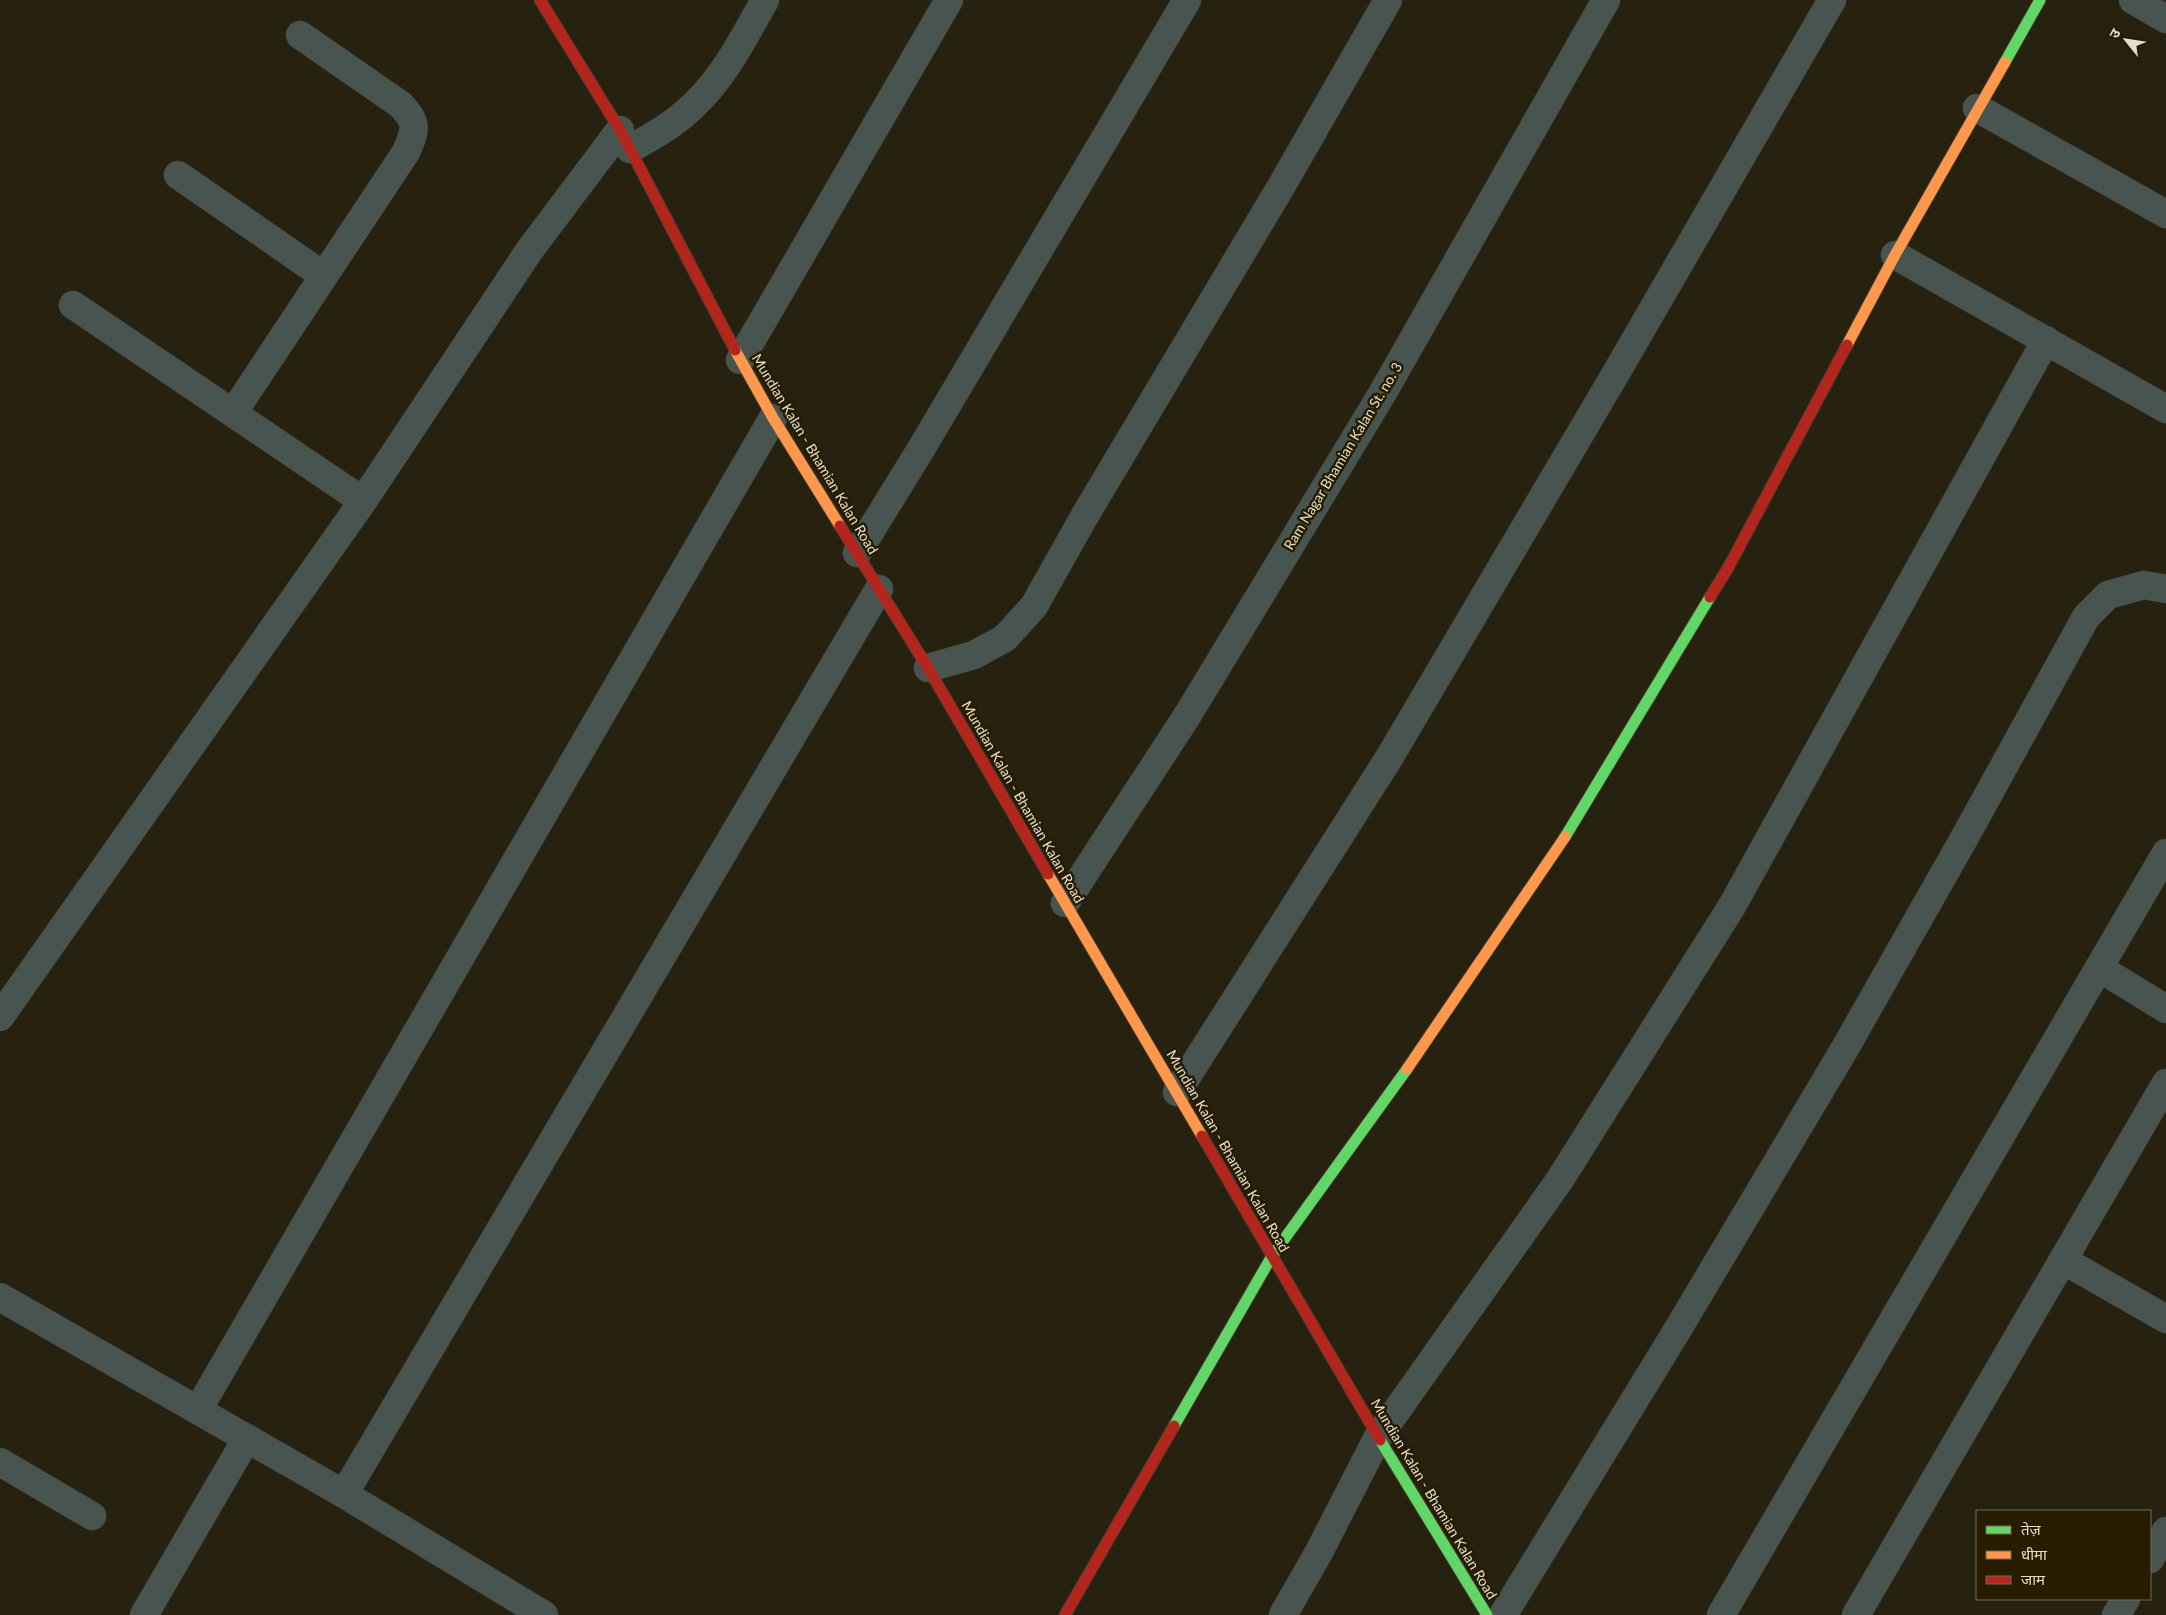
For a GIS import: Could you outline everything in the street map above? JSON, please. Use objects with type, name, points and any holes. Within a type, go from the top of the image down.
[{"type":"street","name":"Mundian Kalan - Bhamian Kalan Road","points":[[540,0],[625,139],[740,360],[773,418],[928,668],[1378,1437],[1487,1615]]},
{"type":"street","points":[[0,1017],[363,501],[529,251],[625,139],[666,128],[694,105],[727,66],[765,0]]},
{"type":"street","points":[[740,360],[949,0]]},
{"type":"street","points":[[857,553],[921,449],[1187,0]]},
{"type":"street","points":[[928,668],[974,655],[1006,638],[1034,606],[1084,517],[1282,185],[1388,0]]},
{"type":"street","name":"Ram Nagar Bhamian Kalan St. no. 3","points":[[1065,903],[1187,716],[1382,394],[1606,0]]},
{"type":"street","points":[[1177,1092],[1390,758],[1614,377],[1832,0]]},
{"type":"street","points":[[1065,1615],[1272,1256],[1404,1073],[1578,817],[1728,568],[1895,255],[2040,0]]},
{"type":"street","points":[[2133,0],[2166,19]]},
{"type":"street","points":[[233,413],[406,152],[414,132],[412,118],[401,105],[300,35]]},
{"type":"street","points":[[1978,108],[2166,214]]},
{"type":"street","points":[[178,175],[324,276]]},
{"type":"street","points":[[1895,255],[2166,409]]},
{"type":"street","points":[[73,305],[363,501]]},
{"type":"street","points":[[1283,1615],[1319,1552],[1378,1437],[1559,1180],[1732,906],[2046,340]]},
{"type":"street","points":[[198,1410],[773,418]]},
{"type":"street","points":[[1503,1615],[1678,1329],[1844,1050],[1966,835],[2086,617],[2108,595],[2144,585],[2166,588]]},
{"type":"street","points":[[344,1494],[879,589]]},
{"type":"street","points":[[1721,1615],[2166,853]]},
{"type":"street","points":[[2099,968],[2166,1009]]},
{"type":"street","points":[[1856,1615],[2166,1083]]},
{"type":"street","points":[[2063,1260],[2166,1319]]},
{"type":"street","points":[[0,1297],[344,1494],[544,1615]]},
{"type":"street","points":[[144,1615],[247,1438]]},
{"type":"street","points":[[0,1462],[92,1516]]},
{"type":"street","points":[[2151,1556],[2166,1531]]},
{"type":"street","points":[[2116,1615],[2125,1600]]},
{"type":"traffic: fast","points":[[2005,62],[2040,0]]},
{"type":"traffic: fast","points":[[1565,837],[1710,597]]},
{"type":"traffic: fast","points":[[1174,1426],[1272,1256],[1407,1069]]},
{"type":"traffic: fast","points":[[1380,1440],[1487,1615]]},
{"type":"traffic: slow","points":[[1847,345],[1895,255],[2005,62]]},
{"type":"traffic: slow","points":[[735,350],[773,418],[840,526]]},
{"type":"traffic: slow","points":[[1407,1069],[1565,837]]},
{"type":"traffic: slow","points":[[1048,874],[1202,1136]]},
{"type":"traffic: jam","points":[[540,0],[620,130],[735,350]]},
{"type":"traffic: jam","points":[[1710,597],[1728,568],[1847,345]]},
{"type":"traffic: jam","points":[[840,526],[928,668],[1048,874]]},
{"type":"traffic: jam","points":[[1202,1136],[1380,1440]]},
{"type":"traffic: jam","points":[[1065,1615],[1174,1426]]}]
